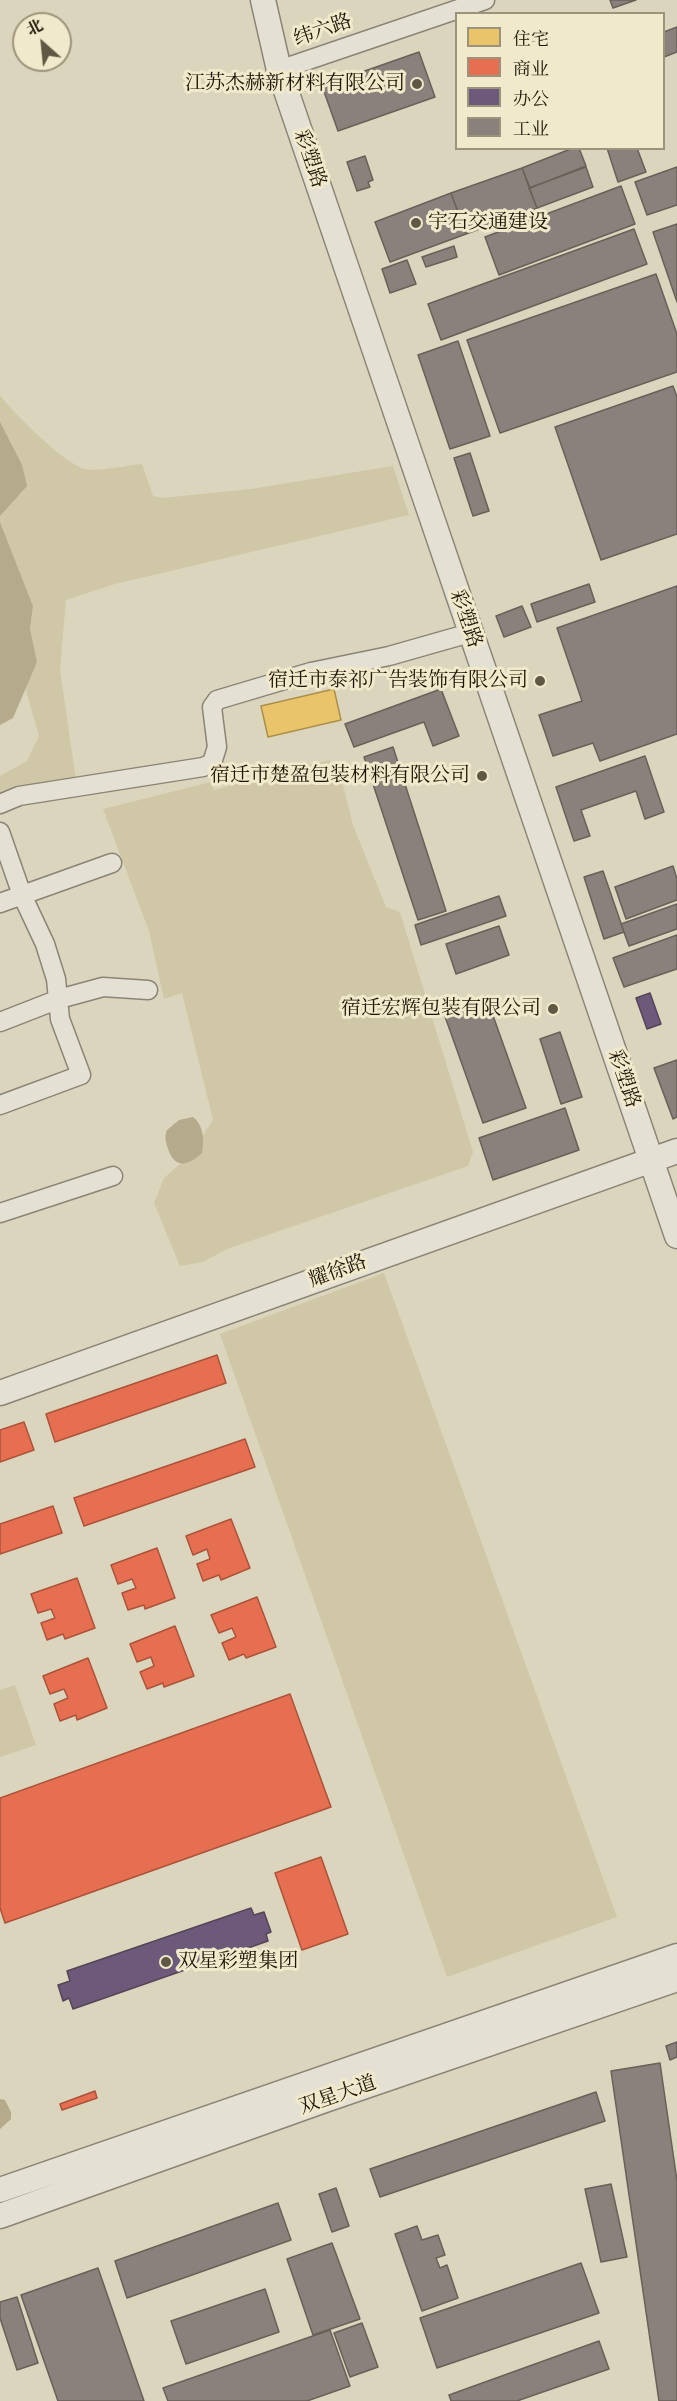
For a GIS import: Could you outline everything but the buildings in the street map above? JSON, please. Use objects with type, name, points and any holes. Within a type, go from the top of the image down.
[{"type":"street","name":"彩塑路","points":[[263,0],[279,70],[677,1236]]},
{"type":"street","name":"纬六路","points":[[279,70],[484,0]]},
{"type":"street","points":[[0,804],[19,796],[203,767],[212,763],[218,747],[212,707],[217,700],[311,672],[389,656],[470,633]]},
{"type":"street","points":[[0,832],[22,895],[45,944],[56,979],[60,1019],[81,1075],[0,1106]]},
{"type":"street","points":[[0,903],[112,863]]},
{"type":"street","points":[[0,1022],[58,999],[103,987],[148,990]]},
{"type":"street","name":"耀徐路","points":[[0,1393],[677,1151]]},
{"type":"street","points":[[0,1213],[113,1176]]},
{"type":"street","name":"双星大道","points":[[0,2190],[677,1956]]},
{"type":"street","name":"双星大道","points":[[0,2216],[677,1979]]},
{"type":"shaded area","points":[[0,395],[40,437],[76,465],[85,469],[97,470],[142,464],[153,496],[162,498],[251,489],[393,466],[409,515],[115,584],[66,600],[60,670],[76,780],[0,797],[0,776],[27,761],[39,736],[25,687],[37,662],[30,629],[33,606],[0,522]]},
{"type":"shaded area","points":[[0,422],[22,465],[27,486],[0,516]]},
{"type":"shaded area","points":[[0,522],[33,606],[30,629],[37,662],[13,718],[0,725]]},
{"type":"shaded area","points":[[329,760],[341,778],[353,825],[386,907],[400,912],[473,1152],[468,1166],[227,1249],[203,1262],[180,1266],[154,1203],[164,1178],[190,1155],[213,1120],[182,993],[164,999],[149,931],[103,809],[211,782],[214,790]]},
{"type":"shaded area","points":[[193,1117],[202,1134],[202,1153],[187,1163],[178,1163],[168,1149],[166,1133],[179,1120]]},
{"type":"shaded area","points":[[384,1273],[617,1917],[447,1977],[220,1334]]},
{"type":"shaded area","points":[[15,1685],[36,1745],[0,1757],[0,1690]]},
{"type":"shaded area","points":[[0,2099],[5,2100],[11,2112],[11,2119],[0,2129]]},
{"type":"place","name":"江苏杰赫新材料有限公司","points":[[417,84]]},
{"type":"place","name":"宇石交通建设","points":[[416,223]]},
{"type":"place","name":"宿迁市泰祁广告装饰有限公司","points":[[540,681]]},
{"type":"place","name":"宿迁市楚盈包装材料有限公司","points":[[482,776]]},
{"type":"place","name":"宿迁宏辉包装有限公司","points":[[553,1009]]},
{"type":"place","name":"双星彩塑集团","points":[[166,1962]]}]
